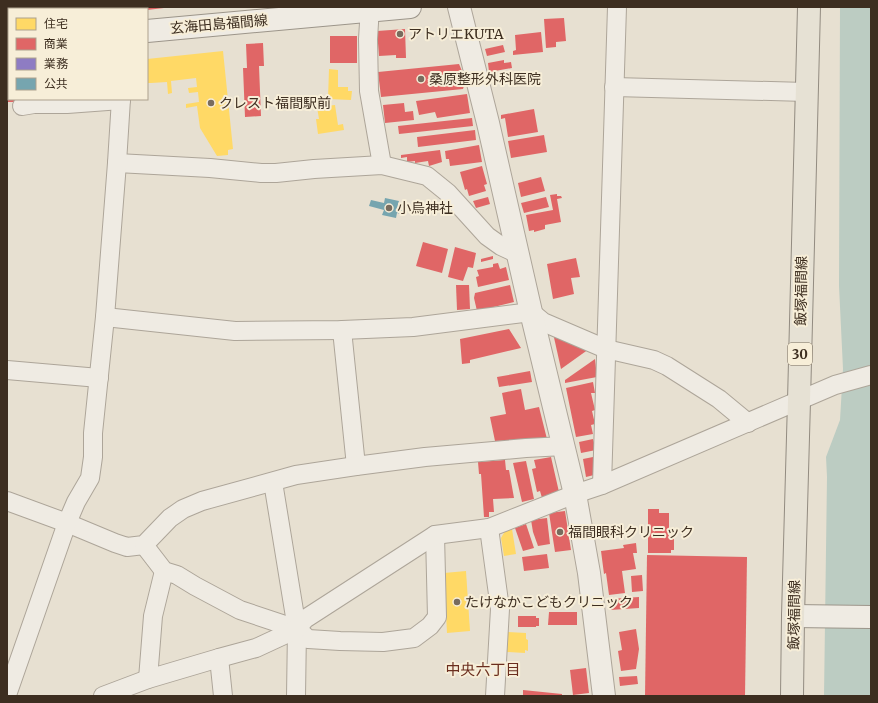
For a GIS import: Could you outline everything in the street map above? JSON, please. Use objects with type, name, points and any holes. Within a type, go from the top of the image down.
[{"type":"main road","name":"飯塚福間線","points":[[792,696],[803,616],[798,401],[809,7]]},
{"type":"street","name":"玄海田島福間線","points":[[148,31],[267,14],[410,7]]},
{"type":"street","points":[[458,7],[488,124],[575,494],[589,573],[604,696]]},
{"type":"street","points":[[602,485],[617,7]]},
{"type":"street","points":[[370,9],[368,38],[369,91],[382,165]]},
{"type":"street","points":[[614,87],[806,92]]},
{"type":"street","points":[[22,106],[110,100]]},
{"type":"street","points":[[7,695],[67,523],[76,502],[90,478],[105,317],[121,100]]},
{"type":"street","points":[[117,163],[210,168],[261,173],[382,165],[427,176],[448,192],[487,236],[501,246],[518,254]]},
{"type":"street","points":[[105,317],[235,331],[342,330],[413,326],[531,312],[543,322],[606,349],[654,360],[667,366],[719,399],[748,423]]},
{"type":"street","points":[[342,330],[356,466]]},
{"type":"street","points":[[7,370],[99,378]]},
{"type":"street","points":[[104,696],[148,679],[256,648],[297,629],[305,620],[435,535],[489,528],[602,485],[835,385],[871,375]]},
{"type":"street","points":[[7,501],[128,547],[144,545],[170,518],[183,509],[202,501],[296,475],[472,452],[564,446]]},
{"type":"street","points":[[272,482],[297,629],[296,696]]},
{"type":"street","points":[[489,528],[500,610],[495,696]]},
{"type":"street","points":[[144,545],[164,571],[177,575],[240,610],[297,629],[308,639],[340,642],[383,642],[414,638],[430,626],[437,617],[435,535]]},
{"type":"street","points":[[148,679],[152,616],[164,571]]},
{"type":"street","points":[[803,616],[871,617]]},
{"type":"street","points":[[219,658],[222,696]]},
{"type":"shaded area","points":[[840,7],[871,7],[871,696],[824,696],[826,457],[840,420],[843,369],[839,286]]},
{"type":"building: 住宅","name":"クレスト福間駅前","points":[[223,51],[233,149],[228,150],[228,155],[217,156],[200,128],[197,106],[186,108],[186,104],[199,102],[198,92],[189,93],[188,88],[197,87],[196,78],[171,81],[172,93],[168,94],[167,82],[148,83],[148,59]]},
{"type":"building: 住宅","points":[[329,69],[338,70],[338,87],[348,87],[348,91],[352,91],[351,100],[328,99]]},
{"type":"building: 住宅","points":[[335,105],[338,125],[343,124],[344,130],[318,134],[316,119],[319,119],[317,107]]},
{"type":"building: 住宅","points":[[512,529],[516,554],[504,556],[501,538],[505,531]]},
{"type":"building: 住宅","name":"たけなかこどもクリニック","points":[[466,571],[470,631],[447,633],[444,573]]},
{"type":"building: 住宅","points":[[508,632],[526,633],[526,639],[528,640],[528,651],[525,650],[525,653],[507,652]]},
{"type":"building: 商業","points":[[164,7],[148,10],[148,8],[136,8]]},
{"type":"building: 商業","points":[[564,18],[566,41],[556,42],[556,47],[546,48],[544,19]]},
{"type":"building: 商業","points":[[405,29],[406,58],[396,58],[396,55],[379,56],[377,31]]},
{"type":"building: 商業","points":[[541,32],[543,52],[513,55],[513,51],[516,50],[515,35]]},
{"type":"building: 商業","points":[[330,36],[357,36],[357,63],[330,63]]},
{"type":"building: 商業","points":[[263,43],[264,66],[259,66],[261,116],[245,117],[243,68],[247,68],[246,44]]},
{"type":"building: 商業","points":[[503,45],[505,52],[487,56],[485,49]]},
{"type":"building: 商業","points":[[504,60],[504,63],[511,62],[512,68],[495,71],[496,74],[491,74],[491,72],[489,72],[488,63]]},
{"type":"building: 商業","name":"桑原整形外科医院","points":[[459,64],[462,71],[463,89],[381,97],[378,72]]},
{"type":"building: 商業","points":[[7,72],[8,100],[14,100],[14,102],[7,102]]},
{"type":"building: 商業","points":[[467,94],[470,113],[437,118],[435,112],[419,115],[416,101]]},
{"type":"building: 商業","points":[[404,103],[405,112],[413,111],[414,120],[385,123],[383,105]]},
{"type":"building: 商業","points":[[534,109],[538,132],[508,137],[505,118],[501,119],[501,115]]},
{"type":"building: 商業","points":[[472,118],[473,126],[399,134],[398,126]]},
{"type":"building: 商業","points":[[475,130],[476,140],[418,147],[417,137]]},
{"type":"building: 商業","points":[[544,135],[547,152],[511,158],[508,141]]},
{"type":"building: 商業","points":[[479,145],[482,162],[450,166],[449,159],[446,159],[445,151]]},
{"type":"building: 商業","points":[[440,150],[442,162],[429,166],[428,161],[415,163],[415,161],[407,162],[407,157],[401,158],[401,155]]},
{"type":"building: 商業","points":[[482,166],[487,184],[484,185],[486,191],[469,196],[467,189],[465,190],[460,172]]},
{"type":"building: 商業","points":[[541,177],[545,191],[521,197],[518,183]]},
{"type":"building: 商業","points":[[557,194],[557,196],[561,196],[562,198],[557,199],[561,222],[545,225],[545,229],[534,232],[534,230],[529,231],[526,215],[553,210],[550,195]]},
{"type":"building: 商業","points":[[488,197],[490,204],[476,208],[473,201]]},
{"type":"building: 商業","points":[[546,197],[549,207],[524,213],[521,203]]},
{"type":"building: 商業","points":[[423,242],[448,249],[442,273],[416,266]]},
{"type":"building: 商業","points":[[455,247],[476,253],[473,268],[468,267],[463,281],[448,277]]},
{"type":"building: 商業","points":[[493,256],[493,259],[481,262],[481,259]]},
{"type":"building: 商業","points":[[576,258],[580,277],[571,278],[574,294],[553,299],[547,264]]},
{"type":"building: 商業","points":[[498,263],[500,269],[506,267],[509,280],[478,287],[476,277],[479,276],[477,270],[493,267],[493,264]]},
{"type":"building: 商業","points":[[456,285],[469,285],[470,309],[457,310]]},
{"type":"building: 商業","points":[[510,285],[514,302],[477,311],[474,298],[475,293]]},
{"type":"building: 商業","points":[[509,329],[521,348],[470,360],[470,363],[462,364],[460,339]]},
{"type":"building: 商業","points":[[553,333],[589,349],[561,369]]},
{"type":"building: 商業","points":[[595,359],[597,377],[565,383],[565,380]]},
{"type":"building: 商業","points":[[530,371],[532,382],[499,387],[497,377]]},
{"type":"building: 商業","points":[[593,382],[595,393],[591,393],[595,410],[592,411],[595,424],[591,425],[593,434],[576,437],[566,388]]},
{"type":"building: 商業","points":[[521,389],[525,410],[539,407],[547,439],[495,441],[490,417],[506,414],[502,393]]},
{"type":"building: 商業","points":[[593,439],[596,450],[581,453],[579,442]]},
{"type":"building: 商業","points":[[551,457],[559,492],[542,498],[540,491],[537,492],[532,469],[536,468],[534,460]]},
{"type":"building: 商業","points":[[593,457],[594,475],[586,477],[583,459]]},
{"type":"building: 商業","points":[[505,460],[506,470],[509,470],[514,498],[493,499],[494,512],[489,512],[489,517],[484,517],[481,474],[479,474],[478,462]]},
{"type":"building: 商業","points":[[526,461],[534,499],[522,502],[513,463]]},
{"type":"building: 商業","points":[[648,509],[659,509],[659,513],[669,513],[669,537],[674,537],[674,550],[671,550],[671,553],[648,553]]},
{"type":"building: 商業","name":"福間眼科クリニック","points":[[565,511],[571,550],[555,552],[549,513]]},
{"type":"building: 商業","points":[[547,518],[550,544],[538,546],[531,520]]},
{"type":"building: 商業","points":[[526,524],[534,548],[523,551],[515,528]]},
{"type":"building: 商業","points":[[636,543],[637,553],[633,553],[636,569],[622,571],[625,593],[609,595],[601,551],[624,548],[623,545]]},
{"type":"building: 商業","points":[[547,554],[549,568],[524,571],[522,557]]},
{"type":"building: 商業","points":[[647,555],[747,557],[745,696],[645,696]]},
{"type":"building: 商業","points":[[642,575],[643,591],[632,592],[631,576]]},
{"type":"building: 商業","points":[[639,597],[639,608],[610,610],[609,599]]},
{"type":"building: 商業","points":[[549,612],[577,612],[577,625],[548,625]]},
{"type":"building: 商業","points":[[518,616],[536,616],[536,618],[539,618],[539,626],[518,627]]},
{"type":"building: 商業","points":[[636,629],[639,649],[636,669],[621,671],[618,651],[622,650],[619,632]]},
{"type":"building: 商業","points":[[586,668],[589,693],[573,695],[570,670]]},
{"type":"building: 商業","points":[[637,676],[638,684],[620,686],[619,677]]},
{"type":"building: 商業","points":[[523,690],[562,694],[562,696],[523,696]]},
{"type":"building: 業務","points":[[29,7],[71,7],[71,8]]},
{"type":"building: 公共","name":"小烏神社","points":[[385,198],[399,201],[398,204],[403,205],[401,214],[397,213],[396,218],[382,215],[384,210],[369,206],[371,200],[384,203]]},
{"type":"place","name":"アトリエKUTA","points":[[400,34]]},
{"type":"place","name":"桑原整形外科医院","points":[[421,79]]},
{"type":"place","name":"クレスト福間駅前","points":[[211,103]]},
{"type":"place","name":"小烏神社","points":[[389,208]]},
{"type":"place","name":"福間眼科クリニック","points":[[560,532]]},
{"type":"place","name":"たけなかこどもクリニック","points":[[457,602]]},
{"type":"district","name":"中央六丁目","points":[[483,670]]}]
